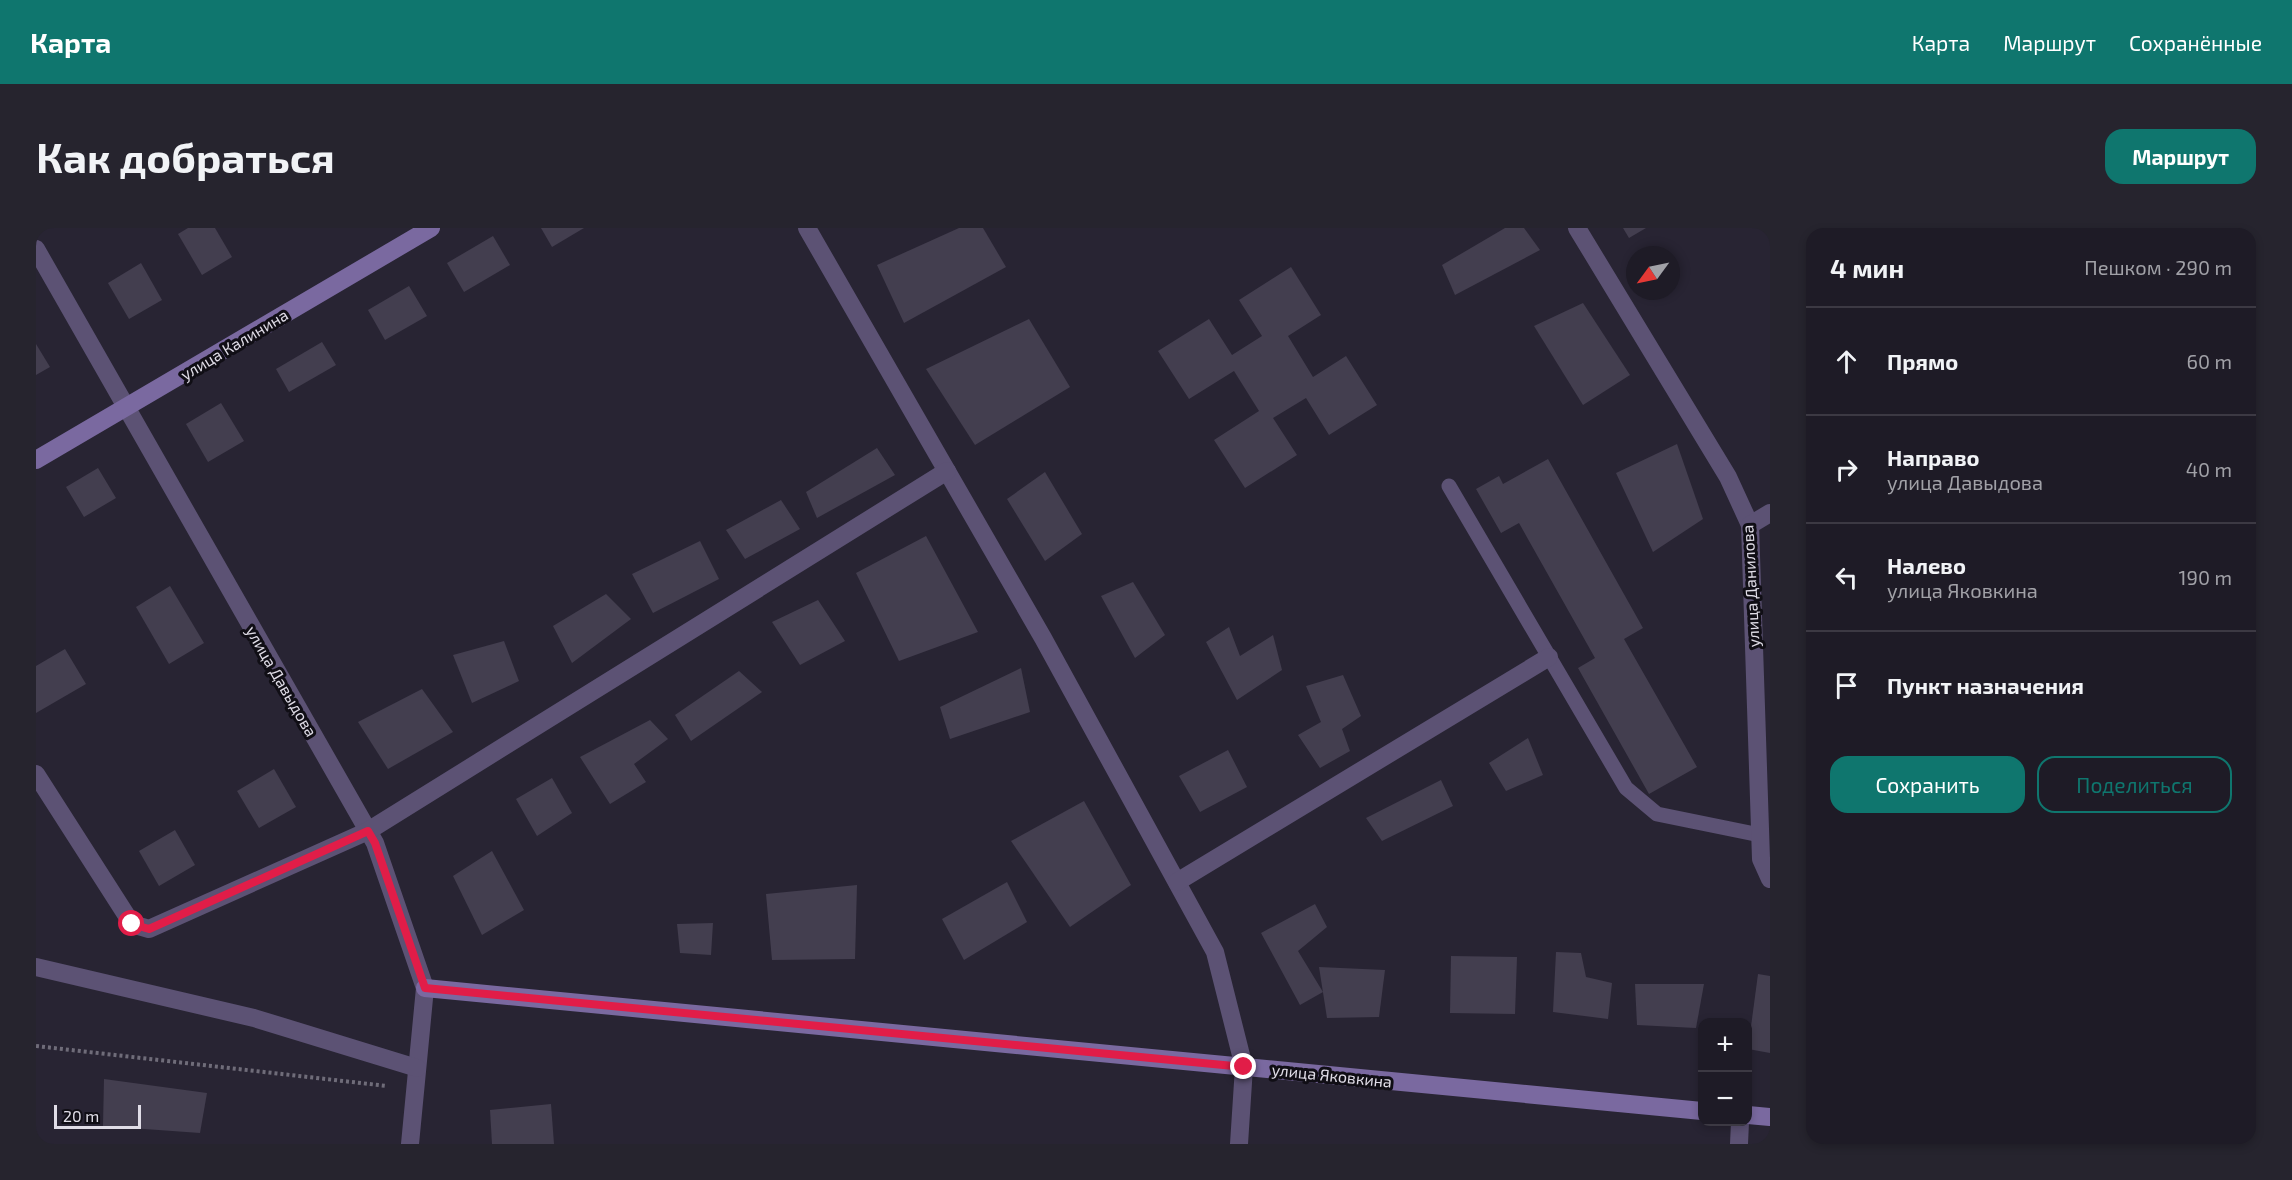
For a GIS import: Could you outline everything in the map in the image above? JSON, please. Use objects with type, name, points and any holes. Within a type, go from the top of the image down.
[{"type":"street","name":"улица Калинина","points":[[36,460],[431,228]]},
{"type":"street","points":[[807,228],[1043,638],[1215,952],[1244,1067],[1239,1144]]},
{"type":"street","name":"улица Данилова","points":[[1577,228],[1728,477],[1750,525],[1761,859],[1770,879]]},
{"type":"street","name":"улица Давыдова","points":[[36,249],[375,843],[425,988],[410,1144]]},
{"type":"street","points":[[36,774],[132,924],[149,929],[368,831],[947,471]]},
{"type":"street","points":[[1750,525],[1770,513]]},
{"type":"street","points":[[1177,882],[1549,657]]},
{"type":"street","points":[[36,967],[254,1018],[417,1068]]},
{"type":"street","name":"улица Яковкина","points":[[425,988],[1698,1111]]},
{"type":"street","points":[[1752,1115],[1770,1117]]},
{"type":"street","points":[[1739,1144],[1740,1126]]},
{"type":"lane","points":[[1449,486],[1626,788],[1658,814],[1760,835]]},
{"type":"path","points":[[36,1046],[415,1089]]},
{"type":"building","points":[[188,228],[215,228],[232,257],[202,275],[178,234]]},
{"type":"building","points":[[541,228],[584,228],[552,247]]},
{"type":"building","points":[[959,228],[983,228],[1006,267],[904,323],[877,265]]},
{"type":"building","points":[[1505,228],[1524,228],[1540,250],[1455,295],[1442,265]]},
{"type":"building","points":[[1623,228],[1646,228],[1629,238]]},
{"type":"building","points":[[493,236],[510,265],[464,292],[447,263]]},
{"type":"building","points":[[141,263],[162,300],[129,319],[108,283]]},
{"type":"building","points":[[1291,267],[1321,315],[1288,336],[1313,377],[1346,356],[1377,405],[1329,435],[1306,398],[1273,418],[1297,455],[1245,488],[1214,440],[1259,411],[1234,371],[1189,399],[1158,351],[1209,319],[1232,355],[1262,336],[1239,300]]},
{"type":"building","points":[[409,286],[427,316],[385,340],[368,310]]},
{"type":"building","points":[[1583,303],[1630,375],[1583,405],[1534,326]]},
{"type":"building","points":[[1029,319],[1070,387],[975,445],[926,369]]},
{"type":"building","points":[[322,342],[336,365],[289,392],[276,369]]},
{"type":"building","points":[[36,344],[50,367],[36,375]]},
{"type":"building","points":[[221,403],[244,441],[208,462],[186,424]]},
{"type":"building","points":[[1677,444],[1703,519],[1653,552],[1616,473]]},
{"type":"building","points":[[877,448],[895,475],[817,518],[806,492]]},
{"type":"building","points":[[1548,459],[1643,628],[1624,639],[1697,767],[1649,794],[1578,668],[1595,658],[1519,523],[1501,533],[1476,489],[1499,476],[1503,484]]},
{"type":"building","points":[[98,468],[116,498],[84,517],[66,487]]},
{"type":"building","points":[[1045,472],[1082,534],[1045,561],[1007,499]]},
{"type":"building","points":[[781,500],[800,529],[745,559],[726,530]]},
{"type":"building","points":[[926,536],[978,632],[899,661],[856,573]]},
{"type":"building","points":[[700,541],[719,579],[653,613],[632,574]]},
{"type":"building","points":[[1133,582],[1165,635],[1135,658],[1101,596]]},
{"type":"building","points":[[170,586],[204,643],[169,664],[136,607]]},
{"type":"building","points":[[606,594],[631,619],[572,663],[553,626]]},
{"type":"building","points":[[818,600],[845,641],[800,665],[772,622]]},
{"type":"building","points":[[1229,627],[1240,656],[1273,635],[1282,670],[1237,700],[1206,642]]},
{"type":"building","points":[[504,641],[519,681],[472,703],[453,655]]},
{"type":"building","points":[[65,649],[86,684],[36,713],[36,666]]},
{"type":"building","points":[[1021,668],[1030,712],[950,739],[940,707]]},
{"type":"building","points":[[739,671],[762,692],[691,741],[675,715]]},
{"type":"building","points":[[1343,675],[1361,716],[1342,729],[1350,751],[1320,768],[1298,735],[1321,722],[1306,686]]},
{"type":"building","points":[[422,689],[453,732],[388,769],[358,722]]},
{"type":"building","points":[[650,720],[668,739],[634,764],[646,782],[610,804],[580,757]]},
{"type":"building","points":[[1528,738],[1543,775],[1506,791],[1489,763]]},
{"type":"building","points":[[1228,750],[1247,787],[1200,812],[1179,776]]},
{"type":"building","points":[[274,769],[296,807],[259,828],[237,791]]},
{"type":"building","points":[[552,778],[572,813],[537,836],[516,799]]},
{"type":"building","points":[[1441,780],[1453,806],[1382,841],[1366,818]]},
{"type":"building","points":[[1084,801],[1131,885],[1070,927],[1011,841]]},
{"type":"building","points":[[175,830],[195,865],[159,886],[139,851]]},
{"type":"building","points":[[492,851],[524,910],[482,935],[453,876]]},
{"type":"building","points":[[1007,882],[1027,922],[964,960],[942,919]]},
{"type":"building","points":[[857,885],[855,959],[772,960],[766,894]]},
{"type":"building","points":[[1315,904],[1327,927],[1298,951],[1323,992],[1300,1005],[1261,933]]},
{"type":"building","points":[[713,923],[711,955],[680,953],[677,924]]},
{"type":"building","points":[[1556,952],[1581,953],[1586,977],[1612,983],[1608,1019],[1553,1012]]},
{"type":"building","points":[[1451,956],[1517,957],[1515,1014],[1450,1013]]},
{"type":"building","points":[[1319,967],[1385,970],[1379,1017],[1327,1018]]},
{"type":"building","points":[[1758,974],[1770,976],[1770,1053],[1752,1050],[1752,1019]]},
{"type":"building","points":[[1635,984],[1704,984],[1696,1028],[1637,1025]]},
{"type":"building","points":[[104,1079],[207,1093],[200,1133],[103,1126]]},
{"type":"building","points":[[551,1104],[554,1144],[492,1144],[490,1110]]},
{"type":"route","points":[[132,924],[149,929],[368,831],[375,843],[425,988],[1244,1067]]}]
